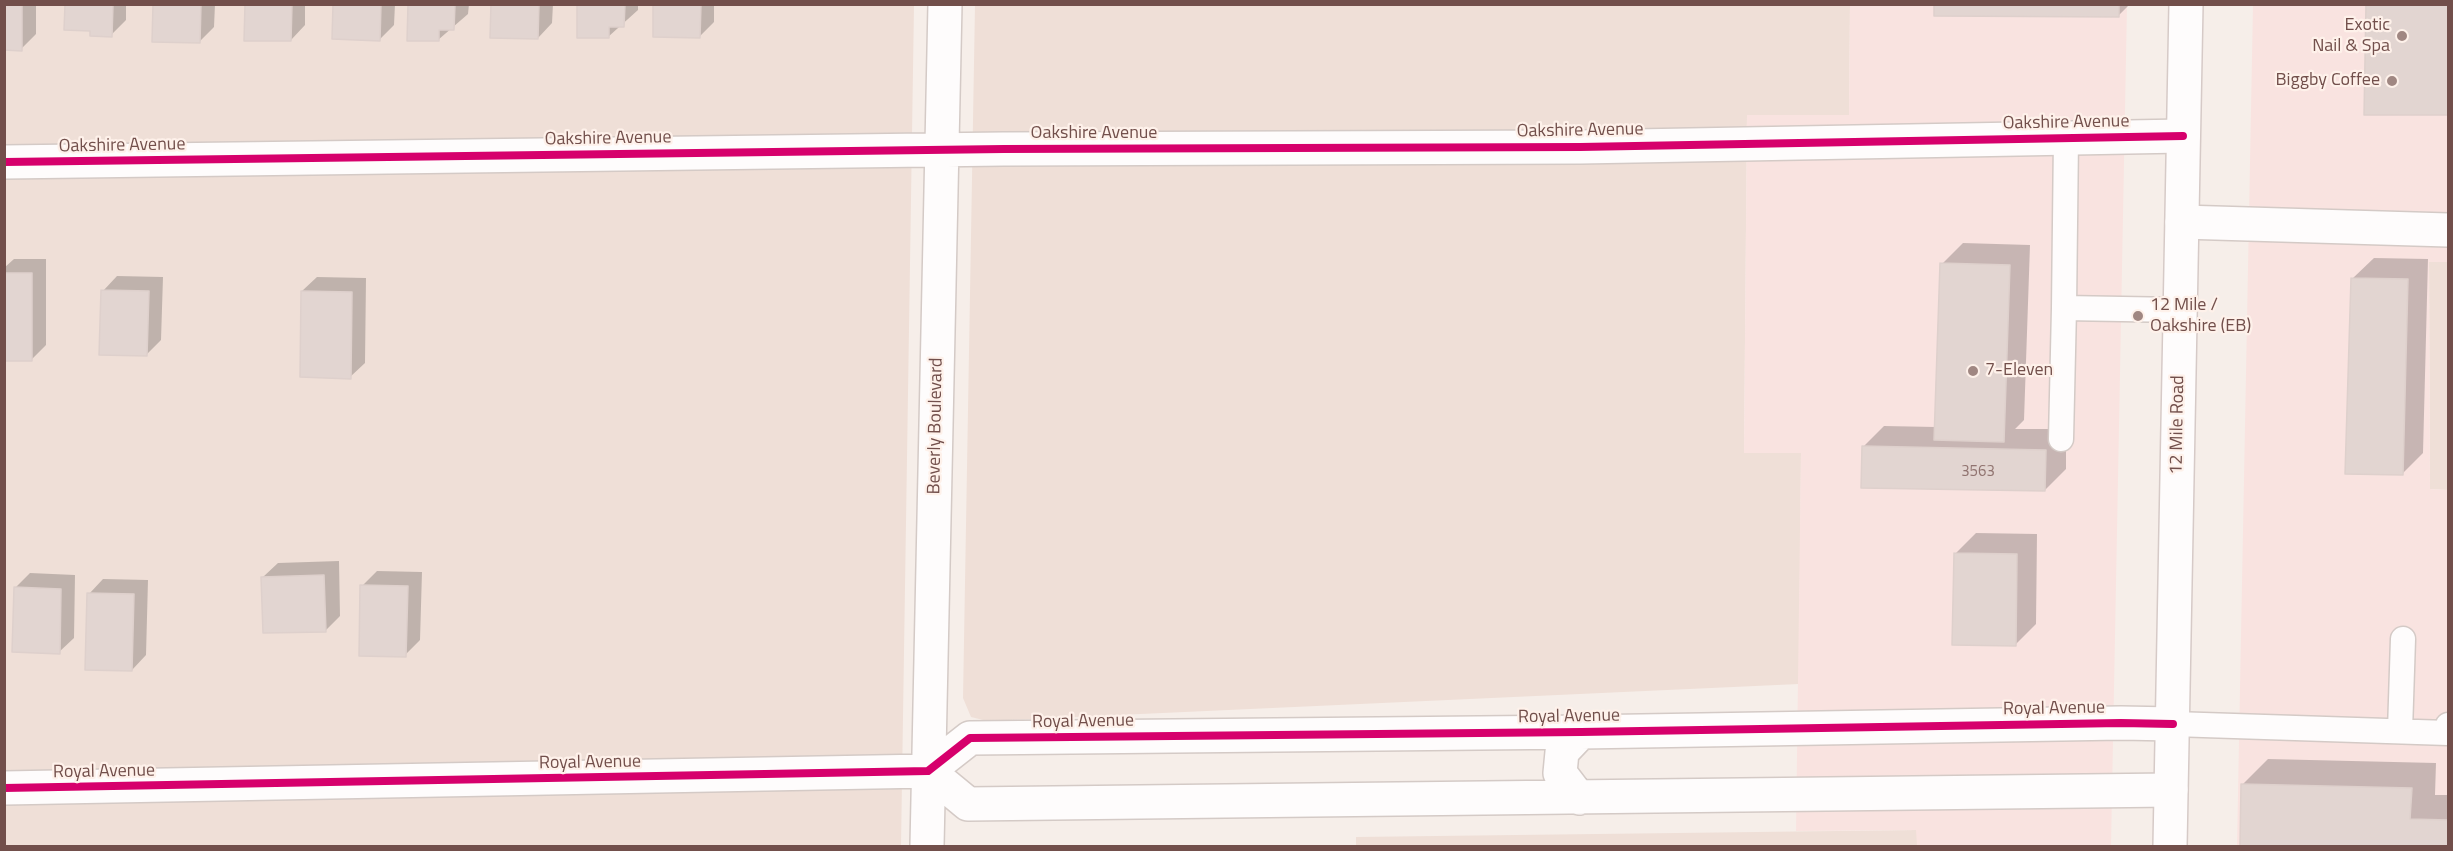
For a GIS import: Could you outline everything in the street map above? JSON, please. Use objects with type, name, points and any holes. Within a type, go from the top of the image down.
[{"type":"street","name":"Beverly Boulevard","points":[[927,846],[945,4]]},
{"type":"street","name":"12 Mile Road","points":[[2170,846],[2186,4]]},
{"type":"street","name":"Oakshire Avenue","points":[[4,162],[943,150],[1568,147],[2183,136]]},
{"type":"street","points":[[2181,222],[2448,230]]},
{"type":"street","name":"Royal Avenue","points":[[4,788],[928,771],[970,738],[2173,724]]},
{"type":"street","name":"Royal Avenue","points":[[1579,798],[1560,773],[1562,752],[1581,732]]},
{"type":"street","points":[[928,771],[968,804],[2171,790]]},
{"type":"lane","points":[[2061,439],[2066,138]]},
{"type":"lane","points":[[2064,308],[2180,310]]},
{"type":"lane","points":[[2400,731],[2403,639]]},
{"type":"lane","points":[[2173,724],[2448,733],[2448,724]]},
{"type":"shaded area","points":[[5,5],[914,5],[901,846],[5,846]]},
{"type":"shaded area","points":[[975,5],[1850,5],[1849,115],[1747,116],[1744,453],[1801,452],[1799,684],[987,721],[971,717],[963,698]]},
{"type":"shaded area","points":[[1850,5],[2127,5],[2111,846],[1917,846],[1916,830],[1796,831],[1801,453],[1744,453],[1747,115],[1849,115]]},
{"type":"shaded area","points":[[2253,5],[2448,5],[2448,262],[2429,262],[2430,489],[2448,490],[2448,846],[2237,846]]},
{"type":"shaded area","points":[[2429,262],[2448,262],[2448,490],[2430,489]]},
{"type":"shaded area","points":[[1917,830],[1917,846],[1356,846],[1356,837]]},
{"type":"building","points":[[4,4],[22,4],[22,51],[4,50]]},
{"type":"building","points":[[65,4],[113,4],[112,37],[90,36],[90,31],[64,30]]},
{"type":"building","points":[[153,4],[201,4],[200,43],[152,42]]},
{"type":"building","points":[[245,4],[292,4],[291,41],[244,41]]},
{"type":"building","points":[[333,4],[381,4],[380,41],[332,39]]},
{"type":"building","points":[[408,4],[455,4],[454,30],[439,30],[439,41],[407,41]]},
{"type":"building","points":[[491,4],[539,4],[538,39],[490,38]]},
{"type":"building","points":[[577,4],[625,4],[624,27],[609,27],[609,38],[577,38]]},
{"type":"building","points":[[653,4],[701,4],[700,38],[653,37]]},
{"type":"building","points":[[1934,4],[2119,4],[2119,17],[1934,16]]},
{"type":"building","points":[[2366,4],[2448,4],[2448,115],[2364,115]]},
{"type":"building","points":[[1940,263],[2010,265],[2004,442],[1934,440]]},
{"type":"building","points":[[4,273],[32,273],[32,361],[4,361]]},
{"type":"building","points":[[2351,278],[2408,279],[2403,475],[2345,474]]},
{"type":"building","points":[[101,290],[149,291],[147,356],[99,355]]},
{"type":"building","points":[[301,291],[352,292],[351,379],[300,377]]},
{"type":"building","points":[[1862,446],[2046,450],[2045,491],[1861,488]]},
{"type":"building","points":[[1954,553],[2017,554],[2016,646],[1952,645]]},
{"type":"building","points":[[324,575],[326,632],[263,633],[261,577]]},
{"type":"building","points":[[360,585],[408,586],[406,657],[359,656]]},
{"type":"building","points":[[14,587],[61,589],[60,654],[12,652]]},
{"type":"building","points":[[87,593],[134,594],[132,671],[85,670]]},
{"type":"building","points":[[2241,784],[2412,788],[2410,819],[2448,820],[2448,846],[2240,846]]},
{"type":"cycle path","points":[[4,162],[1004,149],[1580,147],[2183,136]]},
{"type":"cycle path","points":[[4,788],[928,771],[970,738],[2173,724]]},
{"type":"place","name":"Exotic Nail & Spa","points":[[2402,36]]},
{"type":"place","name":"Biggby Coffee","points":[[2392,81]]},
{"type":"place","name":"12 Mile / Oakshire (EB)","points":[[2138,316]]},
{"type":"place","name":"7-Eleven","points":[[1973,371]]}]
